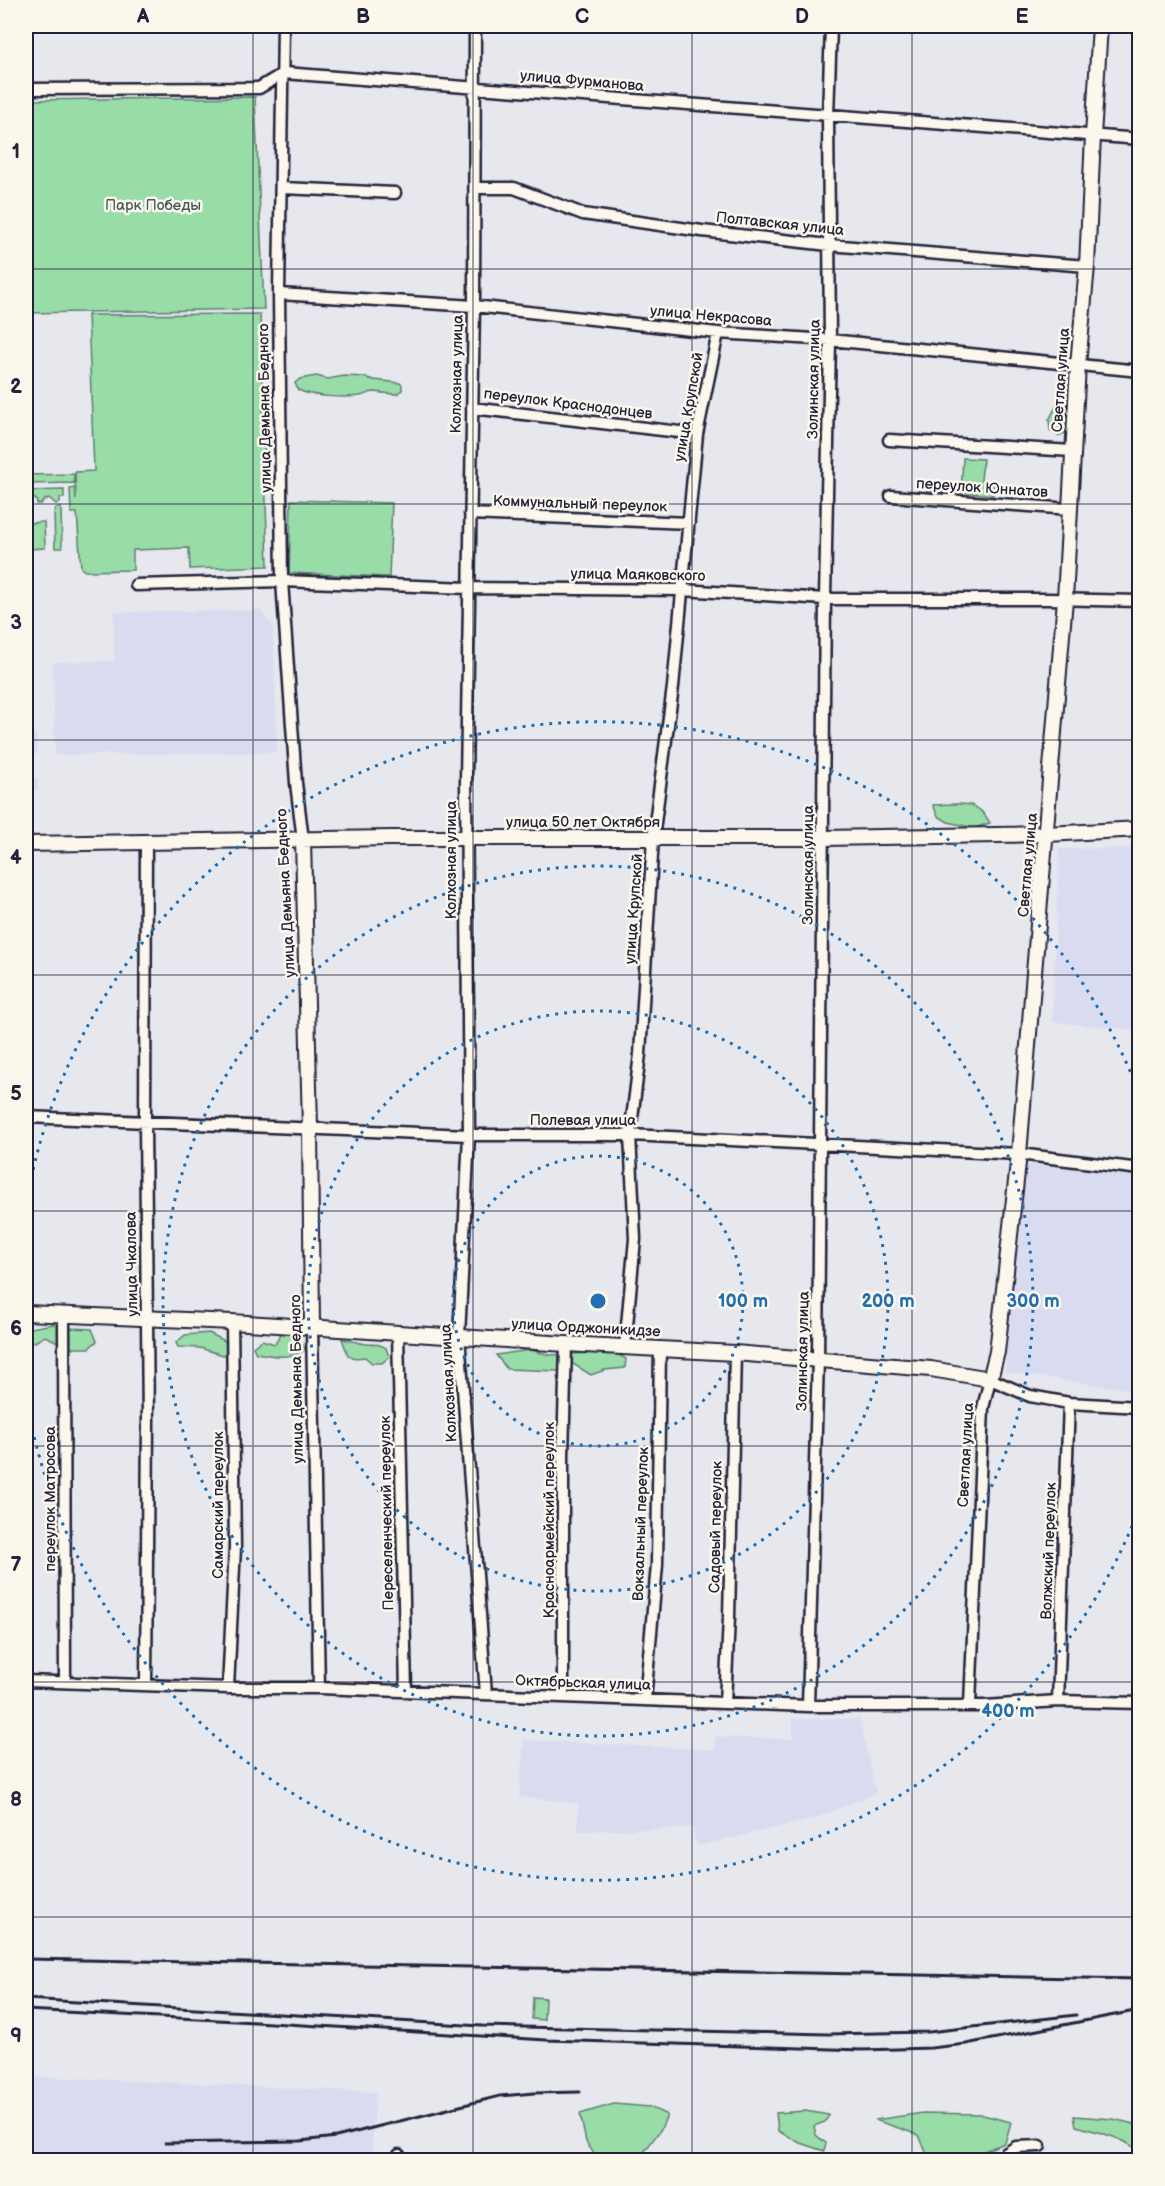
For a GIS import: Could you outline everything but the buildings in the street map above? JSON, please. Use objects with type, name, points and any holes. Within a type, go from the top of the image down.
[{"type":"main road","name":"Светлая улица","points":[[990,1379],[997,1352],[1019,1154],[1047,834],[1065,599],[1101,26]]},
{"type":"main road","name":"улица 50 лет Октября","points":[[26,844],[466,838],[823,838],[1047,834],[1140,829]]},
{"type":"main road","name":"улица Демьяна Бедного","points":[[303,840],[312,1326]]},
{"type":"main road","name":"улица Орджоникидзе","points":[[26,1313],[312,1326],[735,1353],[931,1369],[990,1379]]},
{"type":"street","name":"улица Демьяна Бедного","points":[[283,26],[279,294],[282,581],[296,783],[303,840]]},
{"type":"street","name":"Колхозная улица","points":[[475,26],[474,306],[466,838],[469,1135],[459,1336],[486,1694]]},
{"type":"street","name":"Золинская улица","points":[[808,1706],[818,1359],[821,1144],[825,599],[830,340],[828,116],[831,26]]},
{"type":"street","name":"улица Фурманова","points":[[284,74],[1140,139]]},
{"type":"street","points":[[26,88],[259,88],[284,74]]},
{"type":"street","name":"Полтавская улица","points":[[475,188],[514,188],[583,214],[702,231],[829,245],[1087,266]]},
{"type":"street","points":[[282,189],[395,193]]},
{"type":"street","name":"улица Некрасова","points":[[279,294],[474,306],[717,333],[830,340],[1140,371]]},
{"type":"street","name":"улица Крупской","points":[[625,1347],[635,1239],[630,1135],[640,1054],[653,838],[673,687],[697,434],[717,333]]},
{"type":"street","name":"переулок Краснодонцев","points":[[472,408],[697,434]]},
{"type":"street","points":[[889,440],[1073,451]]},
{"type":"street","name":"переулок Юннатов","points":[[891,496],[1070,509]]},
{"type":"street","name":"Коммунальный переулок","points":[[470,514],[689,523]]},
{"type":"street","name":"улица Маяковского","points":[[136,585],[282,581],[469,588],[682,590],[825,599],[1140,601]]},
{"type":"street","name":"улица Чкалова","points":[[146,843],[146,1684]]},
{"type":"street","name":"Полевая улица","points":[[26,1117],[469,1135],[630,1135],[1019,1154],[1140,1169]]},
{"type":"street","name":"переулок Матросова","points":[[64,1316],[65,1682]]},
{"type":"street","name":"Самарский переулок","points":[[228,1688],[235,1547],[232,1322]]},
{"type":"street","name":"улица Демьяна Бедного","points":[[312,1326],[319,1688]]},
{"type":"street","name":"Переселенческий переулок","points":[[398,1333],[406,1691]]},
{"type":"street","name":"Красноармейский переулок","points":[[563,1697],[563,1456],[566,1344]]},
{"type":"street","name":"Вокзальный переулок","points":[[645,1700],[657,1565],[660,1349]]},
{"type":"street","name":"Садовый переулок","points":[[725,1703],[735,1353]]},
{"type":"street","name":"улица Орджоникидзе","points":[[990,1379],[1030,1396],[1070,1403],[1140,1407]]},
{"type":"street","name":"Светлая улица","points":[[970,1704],[983,1408],[990,1379]]},
{"type":"street","name":"Волжский переулок","points":[[1058,1701],[1070,1403]]},
{"type":"street","name":"Октябрьская улица","points":[[26,1681],[228,1688],[319,1688],[808,1706],[970,1704],[985,1706],[1058,1701],[1140,1703]]},
{"type":"street","points":[[1004,2160],[1005,2154],[1016,2148],[1040,2146]]},
{"type":"shaded area","points":[[260,610],[273,626],[277,752],[55,755],[53,662],[114,661],[114,612]]},
{"type":"shaded area","points":[[26,733],[36,733],[37,754],[26,755]]},
{"type":"shaded area","points":[[26,758],[32,758],[33,778],[38,778],[38,790],[26,790]]},
{"type":"shaded area","points":[[1139,848],[1139,1030],[1052,1022],[1059,849]]},
{"type":"shaded area","points":[[1025,1164],[1139,1175],[1139,1391],[1005,1372]]},
{"type":"shaded area","points":[[793,1719],[860,1719],[876,1793],[814,1819],[697,1846],[692,1826],[690,1828],[578,1831],[578,1803],[519,1797],[524,1740],[714,1750],[716,1737],[793,1739]]},
{"type":"shaded area","points":[[26,2076],[376,2092],[371,2156],[357,2160],[198,2160],[198,2154],[133,2160],[26,2159]]},
{"type":"green space","name":"Парк Победы","points":[[255,97],[264,309],[26,313],[26,100]]},
{"type":"green space","points":[[260,314],[268,566],[190,569],[189,548],[133,550],[133,570],[85,571],[81,568],[77,513],[71,513],[70,489],[75,488],[76,500],[75,472],[94,471],[88,315]]},
{"type":"green space","points":[[316,376],[328,379],[344,376],[364,377],[400,383],[402,390],[398,394],[370,392],[360,396],[345,397],[320,396],[298,390],[295,383],[300,379]]},
{"type":"green space","points":[[1058,403],[1066,404],[1068,428],[1065,433],[1058,436],[1050,430],[1049,420]]},
{"type":"green space","points":[[963,458],[983,459],[981,480],[994,481],[993,495],[961,492]]},
{"type":"green space","points":[[74,474],[74,483],[26,484],[26,475]]},
{"type":"green space","points":[[64,490],[64,498],[60,498],[60,503],[56,504],[49,498],[41,504],[37,504],[36,499],[26,499],[26,491]]},
{"type":"green space","points":[[291,500],[392,503],[389,577],[289,573]]},
{"type":"green space","points":[[56,508],[61,508],[62,548],[55,548],[54,513]]},
{"type":"green space","points":[[44,522],[45,548],[29,549],[28,523]]},
{"type":"green space","points":[[966,804],[973,806],[985,815],[990,823],[974,828],[948,822],[938,816],[933,805]]},
{"type":"green space","points":[[54,1324],[92,1329],[97,1341],[89,1348],[71,1348],[45,1336],[35,1342],[26,1339],[26,1326],[30,1328]]},
{"type":"green space","points":[[282,1332],[294,1335],[306,1349],[288,1356],[256,1353],[253,1347],[262,1340],[275,1344]]},
{"type":"green space","points":[[209,1333],[227,1342],[230,1352],[223,1355],[200,1348],[178,1347],[176,1343],[185,1335]]},
{"type":"green space","points":[[342,1339],[381,1345],[386,1348],[389,1357],[382,1363],[372,1363],[365,1357],[355,1358],[348,1355]]},
{"type":"green space","points":[[530,1350],[551,1355],[613,1352],[626,1359],[625,1368],[605,1370],[591,1375],[570,1362],[557,1371],[507,1369],[496,1355]]},
{"type":"green space","points":[[533,1997],[545,1998],[544,2020],[532,2019]]},
{"type":"green space","points":[[614,2104],[650,2107],[667,2115],[661,2129],[642,2155],[646,2160],[597,2158],[586,2142],[580,2114]]},
{"type":"green space","points":[[805,2111],[829,2115],[825,2122],[814,2126],[816,2135],[826,2143],[824,2151],[800,2143],[778,2131],[776,2113]]},
{"type":"green space","points":[[923,2113],[979,2114],[1011,2122],[1005,2143],[968,2156],[939,2159],[928,2157],[919,2135],[875,2120]]},
{"type":"green space","points":[[1074,2116],[1113,2119],[1139,2125],[1139,2153],[1119,2139],[1076,2126]]},
{"type":"railway","points":[[26,1959],[1140,1979]]},
{"type":"railway","points":[[26,1999],[482,2026],[827,2034],[929,2032],[1076,2015]]},
{"type":"railway","points":[[26,2010],[546,2040],[862,2050],[931,2048],[966,2044],[1140,2010]]},
{"type":"railway","points":[[165,2143],[300,2141],[336,2137],[500,2096],[580,2092]]}]
